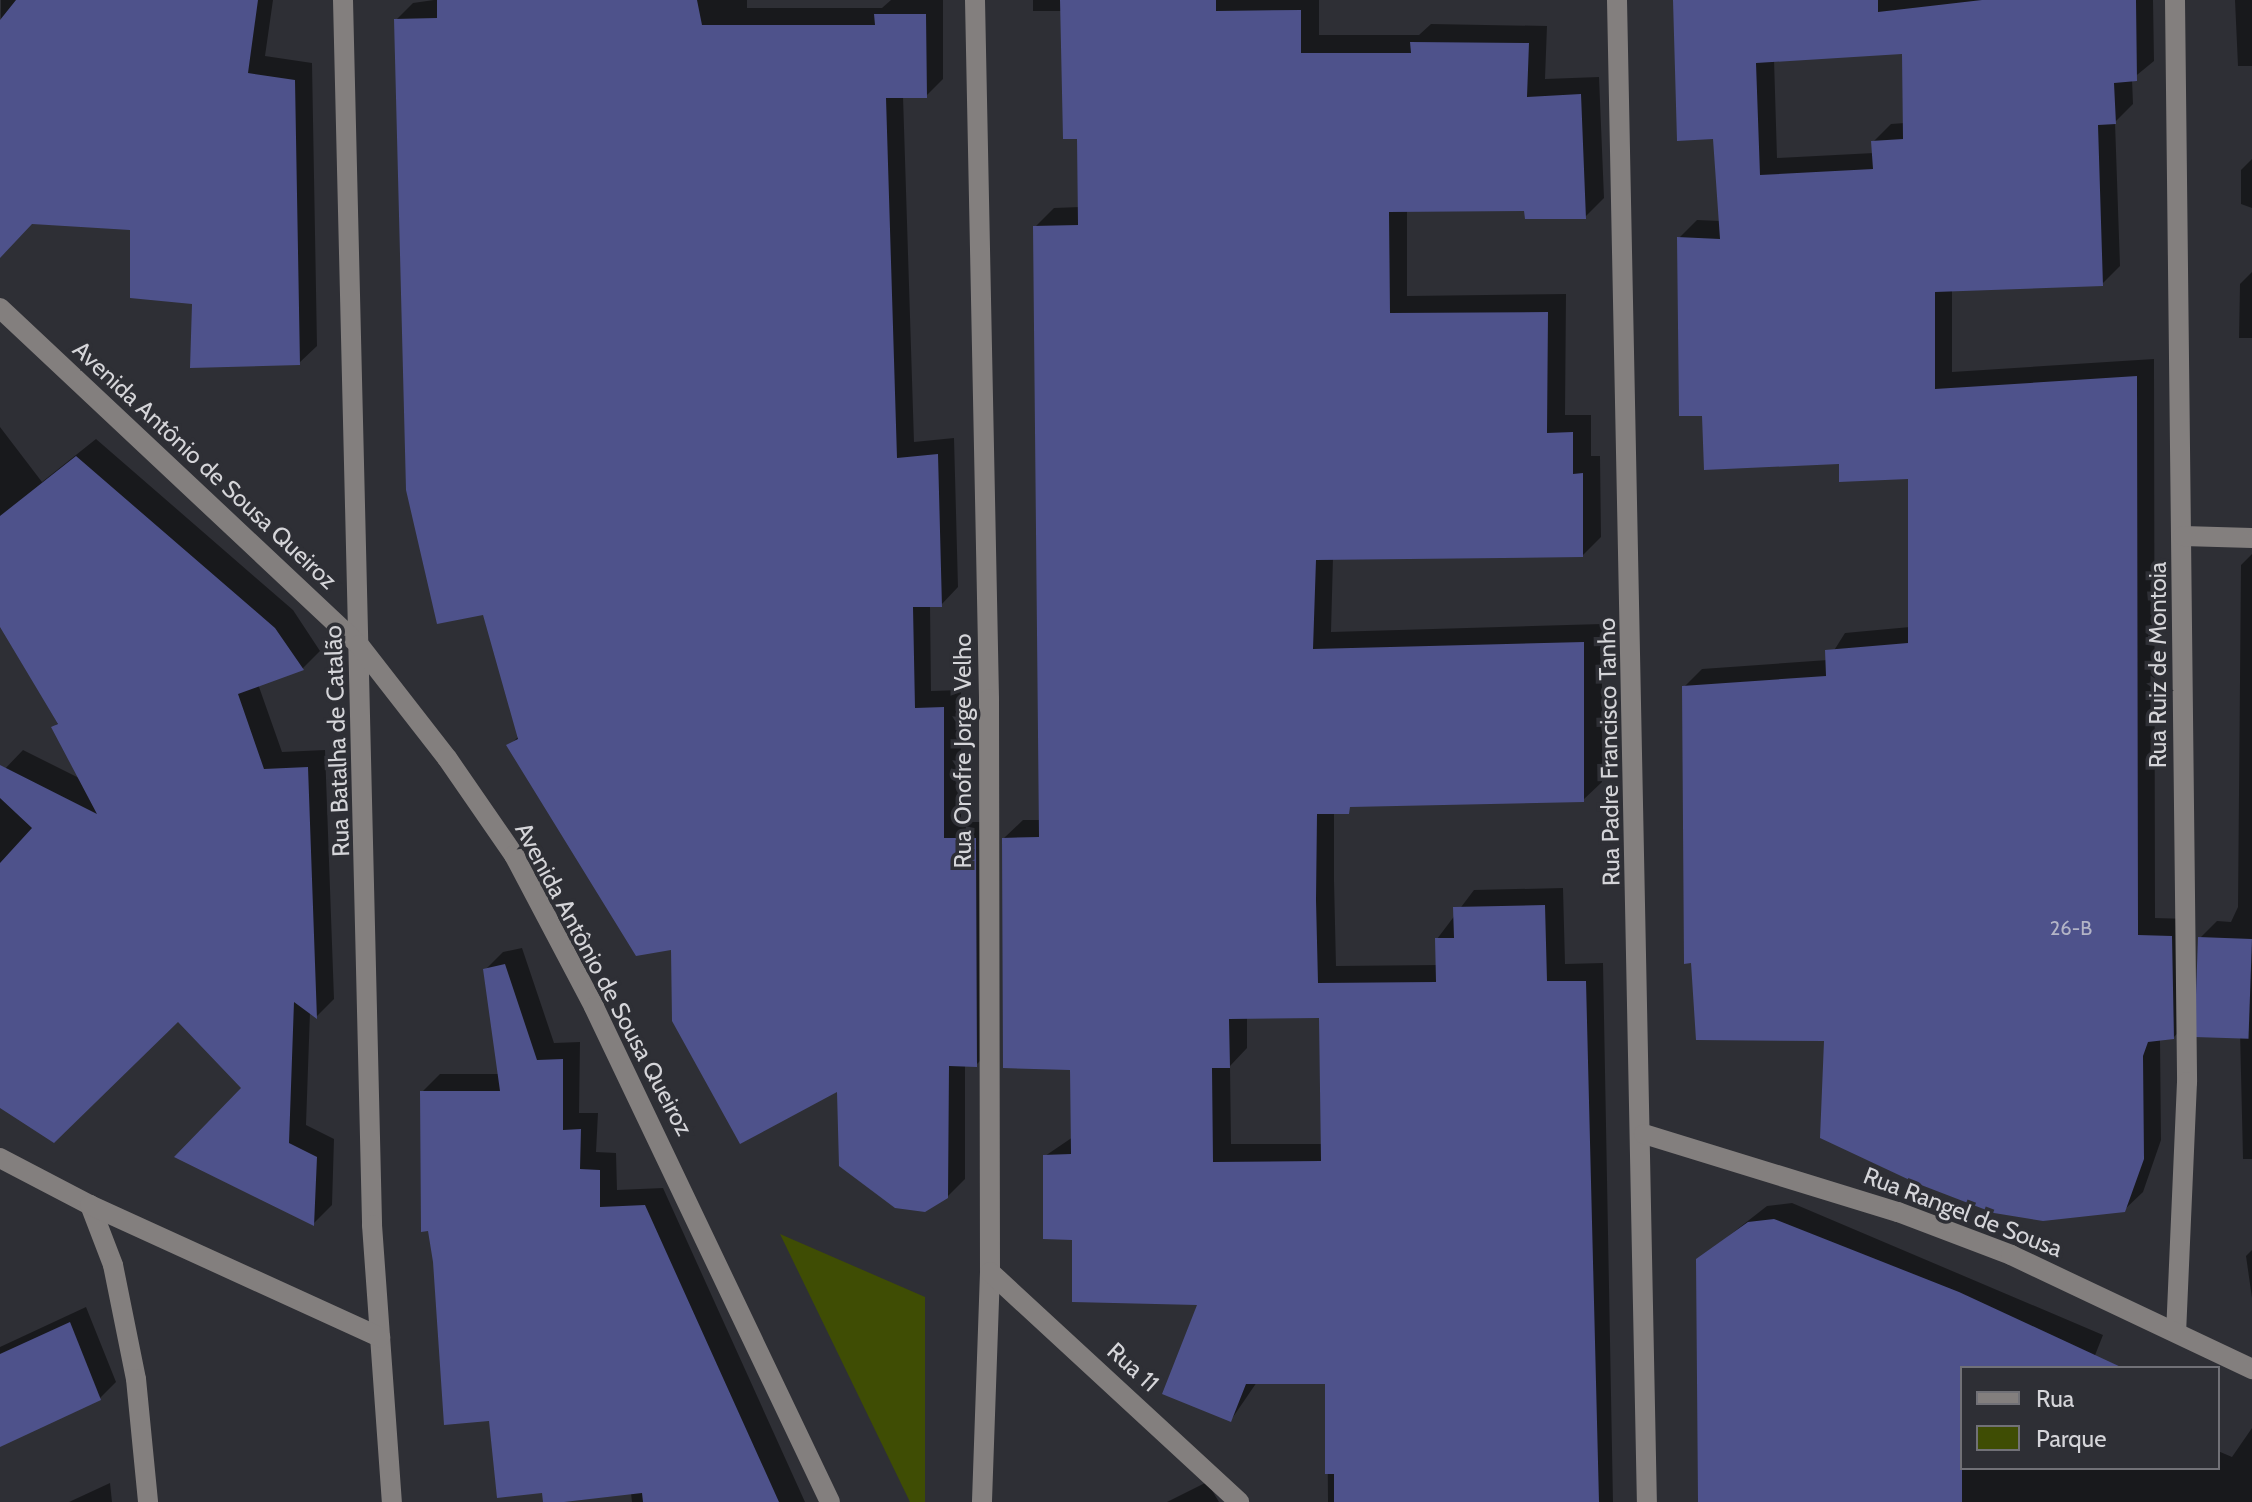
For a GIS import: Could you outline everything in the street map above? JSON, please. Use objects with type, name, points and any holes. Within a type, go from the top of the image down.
[{"type":"street","name":"Rua Batalha de Catalão","points":[[343,0],[380,1337],[392,1502]]},
{"type":"street","name":"Rua Onofre Jorge Velho","points":[[975,0],[989,699],[990,1272],[982,1502]]},
{"type":"street","name":"Rua Padre Francisco Tanho","points":[[1617,0],[1644,1134],[1647,1502]]},
{"type":"street","name":"Rua Ruiz de Montoia","points":[[2175,0],[2183,536],[2186,1175],[2176,1329]]},
{"type":"street","name":"Avenida Antônio de Sousa Queiroz","points":[[0,308],[359,645],[514,855],[677,1174],[830,1502]]},
{"type":"street","points":[[2183,536],[2252,538]]},
{"type":"street","name":"Rua Rangel de Sousa","points":[[1644,1134],[1898,1212],[2176,1329],[2252,1369]]},
{"type":"street","points":[[0,1158],[90,1205],[380,1337]]},
{"type":"street","points":[[90,1205],[113,1265],[133,1365],[148,1502]]},
{"type":"street","name":"Rua 11","points":[[990,1272],[1239,1502]]},
{"type":"green space","points":[[780,1234],[925,1297],[925,1502],[910,1502]]},
{"type":"building","points":[[16,0],[258,0],[248,73],[295,80],[300,365],[190,368],[192,304],[130,298],[130,230],[32,224],[0,258],[0,20]]},
{"type":"building","points":[[437,0],[697,0],[702,25],[875,25],[874,14],[926,14],[927,98],[886,98],[897,458],[938,454],[942,607],[913,607],[915,708],[944,707],[944,838],[976,838],[977,1067],[949,1066],[948,1198],[925,1212],[895,1208],[839,1166],[837,1092],[740,1144],[672,1021],[671,950],[636,956],[506,745],[518,739],[483,615],[437,624],[406,490],[394,19],[437,18]]},
{"type":"building","points":[[1060,0],[1216,0],[1216,11],[1301,10],[1301,53],[1411,53],[1410,42],[1529,43],[1527,97],[1581,94],[1586,219],[1525,219],[1524,211],[1389,212],[1390,313],[1548,312],[1547,433],[1573,432],[1573,474],[1583,473],[1583,557],[1316,560],[1313,649],[1584,642],[1584,802],[1350,807],[1349,814],[1317,814],[1316,900],[1318,983],[1436,982],[1435,938],[1454,938],[1453,907],[1545,905],[1547,981],[1586,981],[1599,1502],[1334,1502],[1334,1474],[1325,1474],[1325,1384],[1246,1384],[1231,1422],[1162,1394],[1197,1305],[1072,1302],[1072,1240],[1043,1239],[1043,1155],[1071,1154],[1070,1070],[1003,1068],[1002,838],[1039,837],[1033,226],[1078,225],[1077,139],[1063,139]],"holes":[[[1319,1018],[1321,1161],[1213,1162],[1212,1068],[1230,1068],[1229,1019]]]},
{"type":"building","points":[[1673,0],[1878,0],[1878,12],[1982,0],[2136,0],[2137,81],[2114,83],[2116,124],[2098,125],[2103,286],[1935,292],[1935,389],[2137,376],[2138,935],[2172,936],[2174,1039],[2148,1042],[2143,1056],[2144,1159],[2125,1212],[2043,1221],[1994,1213],[1916,1183],[1820,1138],[1824,1041],[1696,1040],[1691,963],[1684,964],[1682,686],[1826,676],[1825,650],[1908,643],[1908,479],[1839,482],[1839,464],[1704,470],[1702,416],[1679,416],[1677,237],[1720,239],[1713,139],[1677,141]],"holes":[[[1902,54],[1903,139],[1871,141],[1873,169],[1760,175],[1756,63]]]},
{"type":"building","points":[[76,456],[275,628],[304,670],[238,694],[264,769],[308,767],[317,1019],[294,1002],[289,1143],[317,1157],[314,1226],[174,1157],[241,1088],[178,1022],[54,1143],[0,1108],[0,863],[32,828],[0,798],[0,765],[97,814],[51,727],[58,724],[0,627],[0,516]]},
{"type":"building","points":[[2198,937],[2252,939],[2248,1039],[2195,1037]]},
{"type":"building","points":[[505,964],[537,1060],[563,1059],[563,1130],[581,1129],[580,1169],[600,1170],[600,1207],[645,1205],[779,1502],[643,1502],[642,1493],[564,1502],[543,1502],[542,1493],[497,1498],[489,1421],[444,1425],[433,1262],[428,1231],[421,1232],[420,1091],[500,1091],[483,969]]},
{"type":"building","points":[[1774,1219],[1959,1292],[2119,1366],[1960,1366],[1962,1502],[1698,1502],[1696,1259],[1748,1222]]},
{"type":"building","points":[[70,1322],[101,1400],[0,1447],[0,1354]]}]
